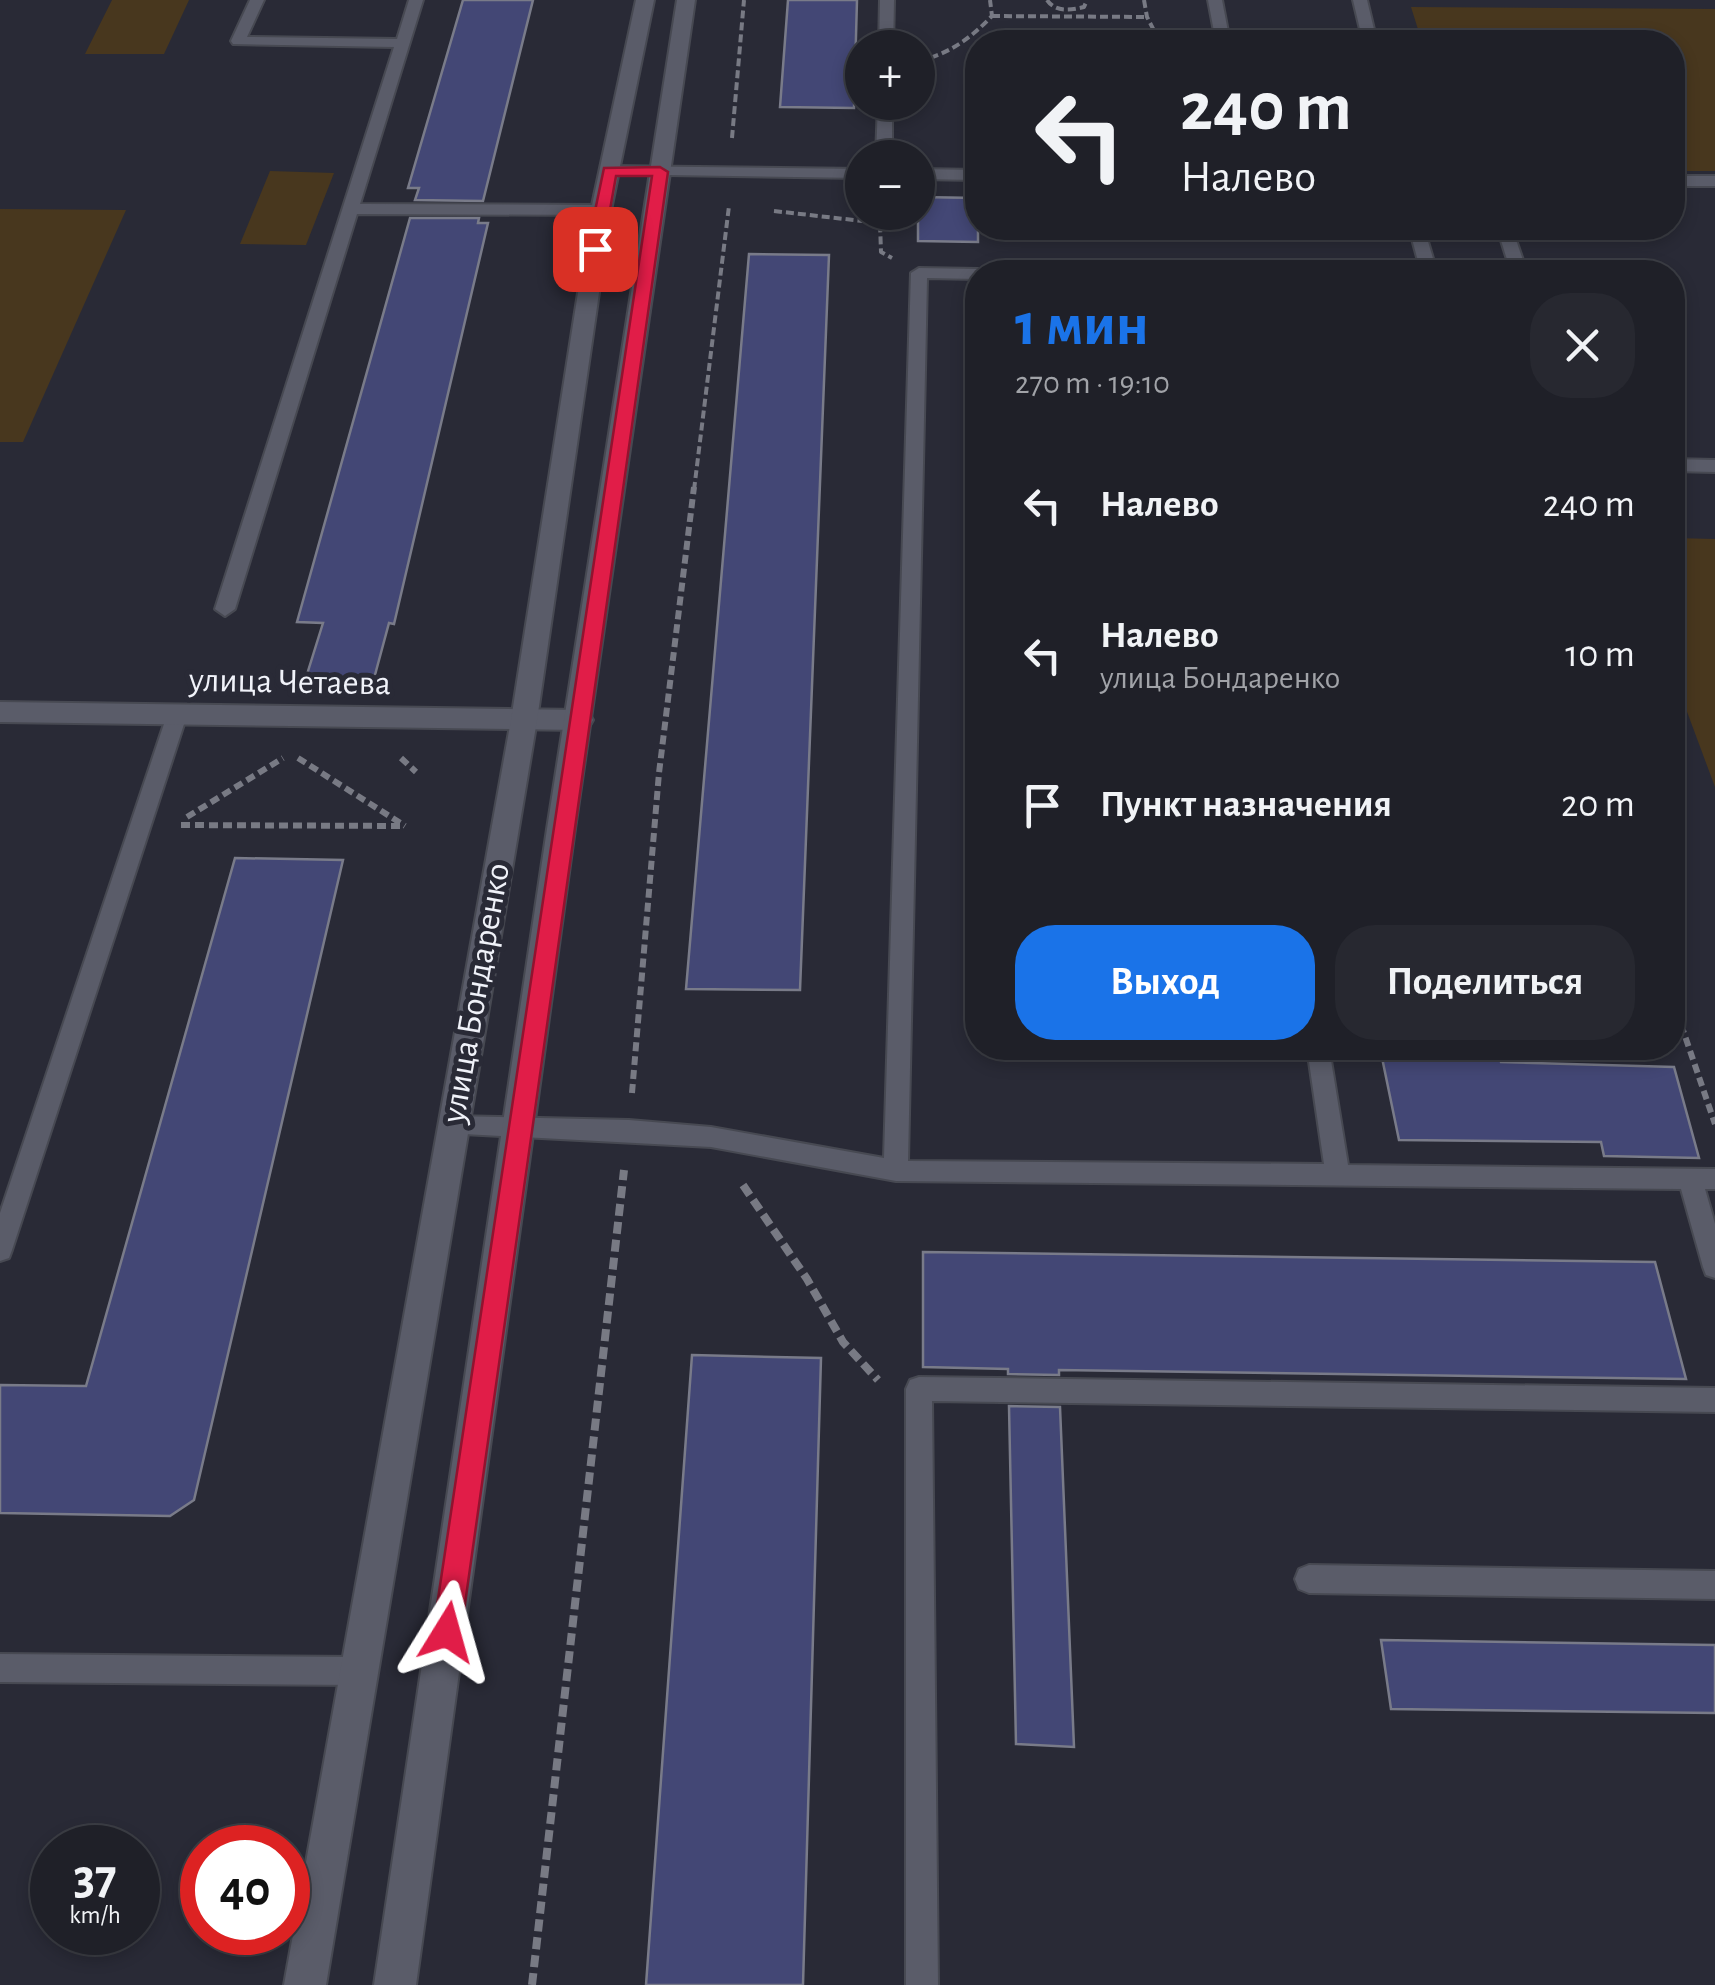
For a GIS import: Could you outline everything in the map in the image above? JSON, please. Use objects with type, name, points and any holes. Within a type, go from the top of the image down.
[{"type":"street","name":"улица Бондаренко","points":[[306,1985],[524,720],[601,210],[645,0]]},
{"type":"street","name":"улица Бондаренко","points":[[396,1985],[686,0]]},
{"type":"street","name":"улица Четаева","points":[[0,712],[580,720]]},
{"type":"lane","points":[[257,0],[238,42],[402,43]]},
{"type":"lane","points":[[225,609],[416,0]]},
{"type":"lane","points":[[886,0],[886,30]]},
{"type":"lane","points":[[1215,0],[1221,30]]},
{"type":"lane","points":[[1360,0],[1367,30]]},
{"type":"lane","points":[[609,171],[845,174]]},
{"type":"lane","points":[[935,174],[965,175]]},
{"type":"lane","points":[[1685,181],[1715,181]]},
{"type":"lane","points":[[350,209],[601,210]]},
{"type":"lane","points":[[896,1171],[919,274],[965,274]]},
{"type":"lane","points":[[1685,465],[1715,466]]},
{"type":"lane","points":[[0,1250],[176,715]]},
{"type":"lane","points":[[1320,1060],[1338,1175]]},
{"type":"lane","points":[[453,1126],[628,1130],[711,1137],[896,1171],[1702,1179],[1715,1266]]},
{"type":"lane","points":[[922,1985],[919,1390],[1715,1400]]},
{"type":"lane","points":[[1309,1579],[1715,1585]]},
{"type":"lane","points":[[0,1668],[358,1671]]},
{"type":"path","points":[[532,1985],[628,1130],[658,774],[729,206],[728,175],[744,0]]},
{"type":"path","points":[[990,0],[992,16]]},
{"type":"path","points":[[1047,0],[1068,14],[1084,7],[1088,0]]},
{"type":"path","points":[[1144,0],[1154,30]]},
{"type":"path","points":[[979,30],[992,16],[1147,18]]},
{"type":"path","points":[[935,55],[965,42]]},
{"type":"path","points":[[767,210],[880,223],[881,252],[919,274]]},
{"type":"path","points":[[291,754],[405,826],[192,825],[173,825],[291,754]]},
{"type":"path","points":[[1685,1036],[1715,1124]]},
{"type":"path","points":[[711,1137],[807,1279],[843,1342],[919,1425]]},
{"type":"shaded area","points":[[112,0],[189,0],[164,54],[85,54]]},
{"type":"shaded area","points":[[1411,7],[1715,9],[1715,171],[1685,171],[1685,30],[1418,30]]},
{"type":"shaded area","points":[[270,171],[334,173],[306,245],[240,244]]},
{"type":"shaded area","points":[[0,209],[126,210],[23,442],[0,442]]},
{"type":"shaded area","points":[[1685,538],[1715,539],[1715,787],[1685,706]]},
{"type":"building","points":[[463,0],[533,0],[483,201],[415,200],[419,188],[408,188]]},
{"type":"building","points":[[788,0],[857,0],[856,30],[845,30],[845,108],[780,107]]},
{"type":"building","points":[[935,197],[965,198],[965,240],[978,242],[918,241],[918,230],[935,230]]},
{"type":"building","points":[[410,218],[479,218],[478,223],[488,223],[394,624],[389,623],[372,686],[304,684],[323,623],[297,622]]},
{"type":"building","points":[[749,254],[829,255],[800,990],[686,989]]},
{"type":"building","points":[[235,858],[343,860],[194,1500],[170,1516],[0,1513],[0,1385],[86,1386]]},
{"type":"building","points":[[1382,1060],[1674,1067],[1699,1158],[1604,1156],[1601,1142],[1399,1140]]},
{"type":"building","points":[[923,1252],[1655,1262],[1686,1379],[1059,1370],[1059,1375],[923,1367]]},
{"type":"building","points":[[692,1355],[821,1358],[803,1985],[646,1985]]},
{"type":"building","points":[[1009,1406],[1060,1407],[1074,1747],[1016,1744]]},
{"type":"building","points":[[1381,1640],[1715,1645],[1715,1713],[1391,1709]]},
{"type":"route","points":[[447,1632],[561,829],[660,172],[609,171],[595,249]]}]
